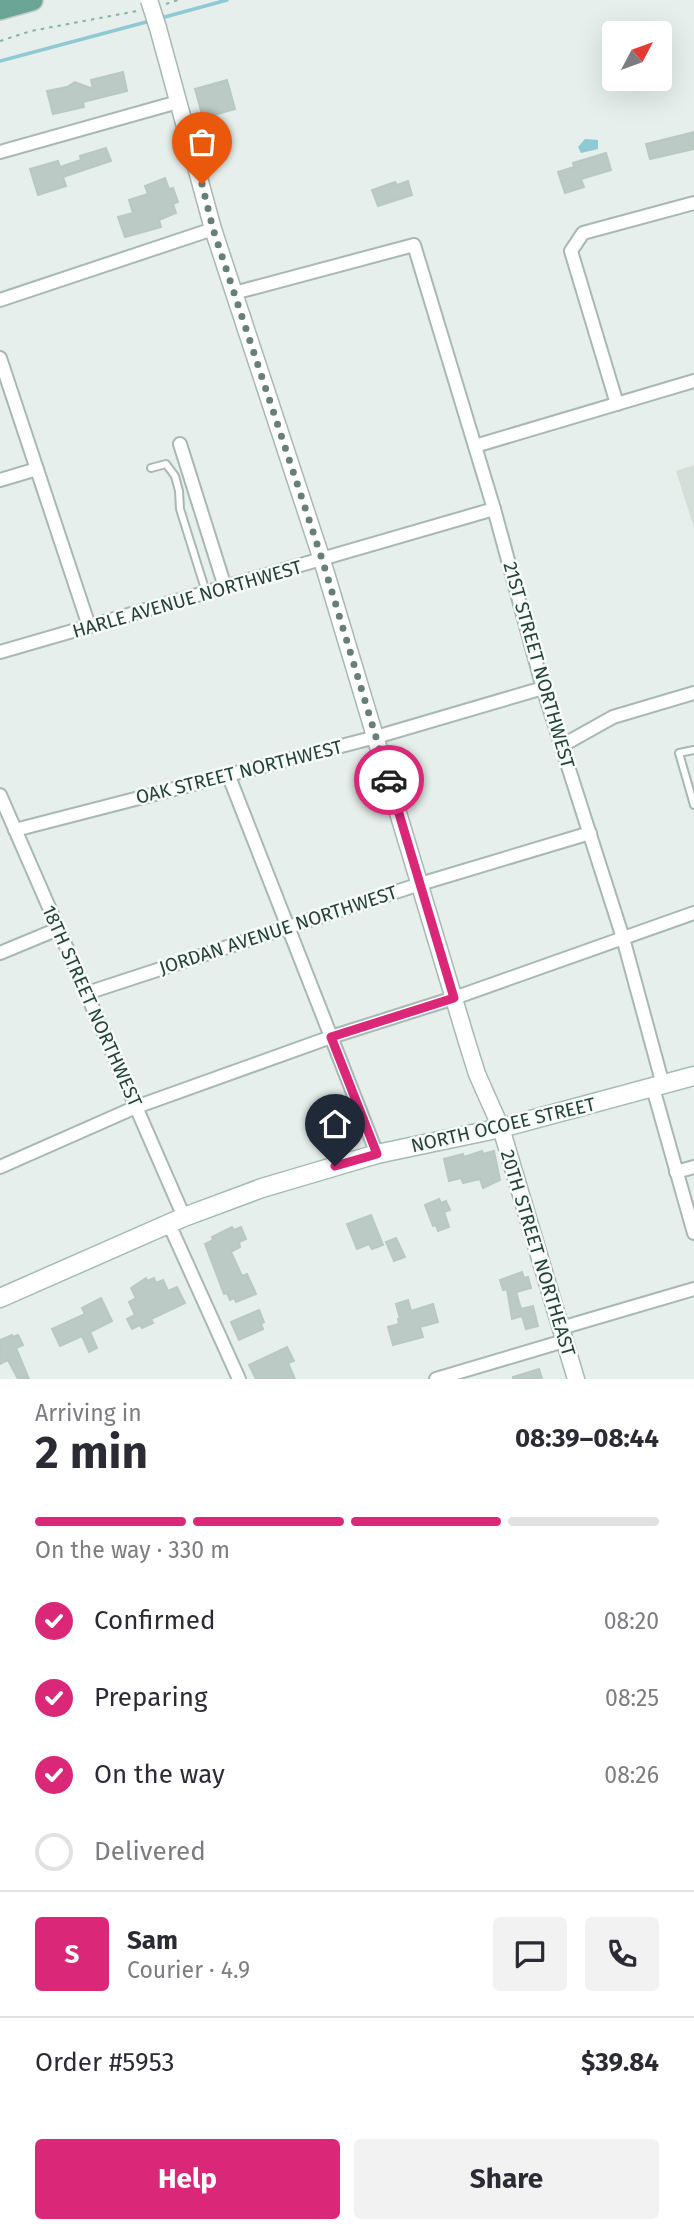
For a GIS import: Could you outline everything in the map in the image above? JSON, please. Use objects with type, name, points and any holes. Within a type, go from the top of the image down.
[{"type":"main road","points":[[3,7],[32,0]]},
{"type":"main road","name":"NORTH OCOEE STREET","points":[[0,1298],[177,1220],[262,1188],[377,1154],[501,1128],[694,1076]]},
{"type":"street","name":"20TH STREET NORTHEAST","points":[[143,6],[158,28],[213,229],[322,559],[477,1074],[501,1128],[576,1379]]},
{"type":"street","points":[[0,152],[178,102]]},
{"type":"street","points":[[617,404],[571,251],[583,233],[694,203]]},
{"type":"street","points":[[0,300],[213,229]]},
{"type":"street","name":"21ST STREET NORTHWEST","points":[[234,293],[414,245],[495,509],[544,688],[623,938],[676,1172],[694,1233]]},
{"type":"street","points":[[0,358],[89,626]]},
{"type":"street","points":[[475,446],[694,381]]},
{"type":"street","points":[[180,444],[225,587]]},
{"type":"street","points":[[0,480],[37,469]]},
{"type":"street","name":"HARLE AVENUE NORTHWEST","points":[[0,652],[495,509]]},
{"type":"street","name":"OAK STREET NORTHWEST","points":[[15,830],[376,737],[544,688]]},
{"type":"street","points":[[563,745],[613,717],[694,693]]},
{"type":"street","points":[[228,774],[377,1154]]},
{"type":"street","name":"18TH STREET NORTHWEST","points":[[0,795],[136,1107],[239,1379]]},
{"type":"street","name":"JORDAN AVENUE NORTHWEST","points":[[87,993],[421,884],[590,833]]},
{"type":"street","points":[[0,1167],[136,1107],[694,913]]},
{"type":"street","points":[[0,953],[58,929]]},
{"type":"street","points":[[676,1172],[694,1167]]},
{"type":"street","points":[[436,1379],[694,1289]]},
{"type":"lane","points":[[151,468],[166,464],[175,476],[180,509],[207,593]]},
{"type":"lane","points":[[694,750],[679,753],[694,805]]},
{"type":"path","points":[[166,4],[178,0]]},
{"type":"path","points":[[0,41],[31,31],[143,6]]},
{"type":"shaded area","points":[[694,465],[694,528],[676,471]]},
{"type":"water","points":[[585,139],[598,140],[598,149],[581,153],[578,147]]},
{"type":"building","points":[[123,72],[127,91],[83,102],[84,107],[53,114],[47,91],[67,87],[75,82],[93,89],[91,80]]},
{"type":"building","points":[[227,80],[235,109],[203,118],[195,89]]},
{"type":"building","points":[[694,132],[694,149],[650,159],[646,144]]},
{"type":"building","points":[[106,148],[111,161],[63,177],[66,186],[38,195],[30,169],[58,161],[60,167],[81,160],[80,156]]},
{"type":"building","points":[[606,153],[611,170],[581,179],[584,187],[565,193],[558,172],[574,167],[573,163]]},
{"type":"building","points":[[165,178],[169,189],[173,188],[178,202],[173,204],[176,213],[159,220],[161,227],[125,237],[118,217],[133,213],[129,200],[148,194],[145,186]]},
{"type":"building","points":[[408,181],[412,195],[378,206],[372,190],[395,182],[397,185]]},
{"type":"building","points":[[482,1151],[483,1154],[494,1151],[500,1180],[483,1188],[480,1179],[463,1183],[461,1178],[449,1181],[444,1159],[463,1154],[464,1157]]},
{"type":"building","points":[[439,1199],[441,1203],[446,1201],[450,1210],[444,1212],[449,1227],[438,1231],[436,1225],[433,1226],[425,1205]]},
{"type":"building","points":[[371,1215],[383,1245],[372,1249],[369,1244],[357,1249],[347,1224]]},
{"type":"building","points":[[232,1227],[234,1230],[241,1227],[246,1239],[239,1242],[240,1247],[231,1252],[242,1276],[247,1274],[256,1294],[236,1302],[234,1298],[230,1300],[227,1293],[224,1294],[205,1244],[213,1240],[212,1237]]},
{"type":"building","points":[[396,1238],[405,1257],[394,1261],[386,1242]]},
{"type":"building","points":[[522,1272],[524,1278],[528,1277],[531,1288],[516,1292],[521,1309],[533,1306],[538,1326],[526,1329],[522,1316],[512,1319],[507,1289],[503,1290],[500,1280]]},
{"type":"building","points":[[146,1278],[147,1281],[154,1278],[156,1283],[163,1280],[168,1291],[177,1287],[185,1303],[151,1319],[153,1323],[132,1329],[127,1319],[135,1315],[129,1302],[136,1298],[131,1288]]},
{"type":"building","points":[[101,1298],[112,1321],[90,1332],[97,1348],[89,1352],[82,1336],[60,1346],[52,1329],[85,1314],[82,1308]]},
{"type":"building","points":[[408,1300],[411,1311],[433,1304],[438,1322],[420,1327],[423,1337],[393,1345],[388,1327],[399,1324],[396,1304]]},
{"type":"building","points":[[259,1310],[264,1322],[261,1324],[263,1329],[239,1340],[231,1322]]},
{"type":"building","points":[[18,1335],[23,1345],[16,1348],[29,1379],[18,1379],[8,1360],[0,1364],[0,1340]]},
{"type":"building","points":[[287,1347],[294,1361],[288,1363],[295,1379],[256,1379],[249,1365]]},
{"type":"building","points":[[539,1369],[542,1379],[513,1379],[513,1377]]},
{"type":"waterway","points":[[161,18],[227,0]]},
{"type":"waterway","points":[[0,61],[150,21]]},
{"type":"way so far","points":[[202,184],[213,229],[322,559],[389,780]]},
{"type":"route","points":[[335,1166],[377,1154],[331,1037],[454,998],[389,780]]}]
